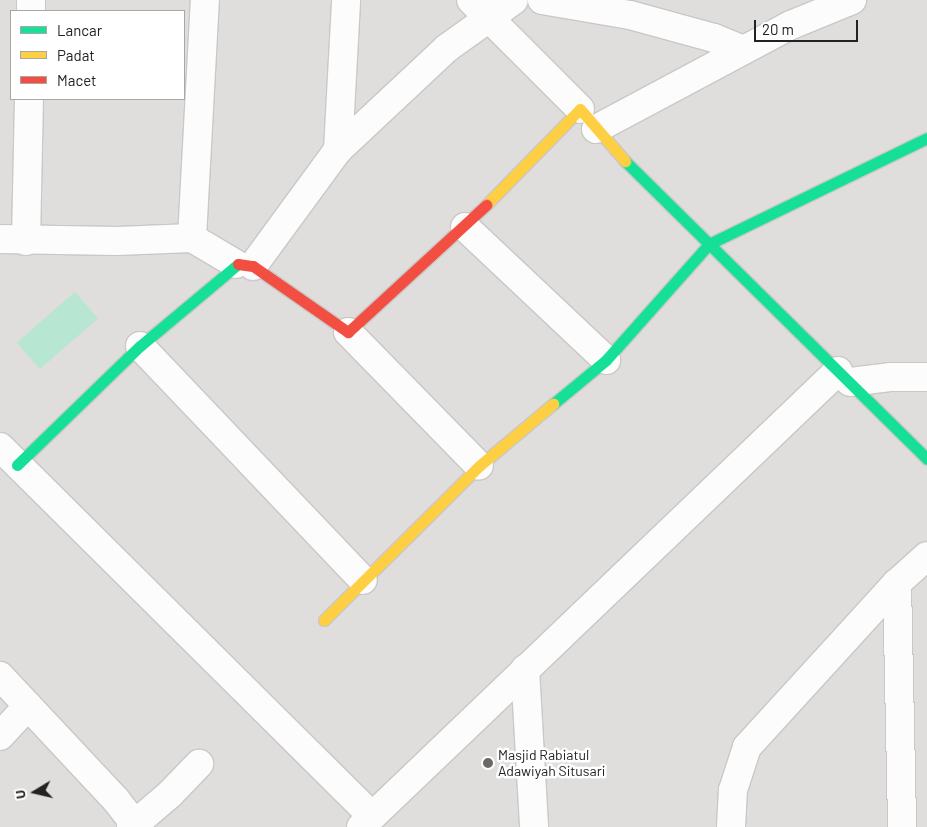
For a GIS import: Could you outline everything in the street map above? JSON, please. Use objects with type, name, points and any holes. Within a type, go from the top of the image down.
[{"type":"street","points":[[192,238],[205,0]]},
{"type":"street","points":[[338,150],[346,0]]},
{"type":"street","points":[[514,0],[480,8],[417,75],[338,150],[244,265],[140,346],[8,456],[366,821],[525,669],[844,377],[927,377]]},
{"type":"street","points":[[542,0],[630,16],[714,38],[744,50]]},
{"type":"street","points":[[348,332],[588,119],[744,50],[794,13],[852,0]]},
{"type":"street","points":[[480,8],[588,119],[609,145],[927,459]]},
{"type":"street","points":[[29,100],[13,240],[163,241],[192,238],[244,265],[348,332],[479,466]]},
{"type":"street","points":[[324,620],[479,466],[606,360],[709,244],[927,138]]},
{"type":"street","points":[[465,227],[606,360]]},
{"type":"street","points":[[140,346],[363,580]]},
{"type":"street","points":[[731,827],[733,790],[747,747],[897,582],[927,556]]},
{"type":"street","points":[[897,582],[902,827]]},
{"type":"street","points":[[525,669],[534,827]]},
{"type":"street","points":[[0,676],[116,800],[133,826],[170,794],[199,764]]},
{"type":"street","points":[[0,736],[28,706]]},
{"type":"shaded area","points":[[0,0],[927,0],[927,827],[0,827]]},
{"type":"green space","points":[[75,292],[98,318],[40,369],[17,343]]},
{"type":"traffic: fast","points":[[553,404],[606,360],[709,244],[927,138]]},
{"type":"traffic: fast","points":[[625,161],[927,459]]},
{"type":"traffic: fast","points":[[17,465],[140,346],[238,264]]},
{"type":"traffic: slow","points":[[486,205],[580,109],[625,161]]},
{"type":"traffic: slow","points":[[324,620],[479,466],[553,404]]},
{"type":"traffic: jam","points":[[238,264],[253,266],[348,332],[486,205]]},
{"type":"place","name":"Masjid Rabiatul Adawiyah Situsari","points":[[488,763]]}]
